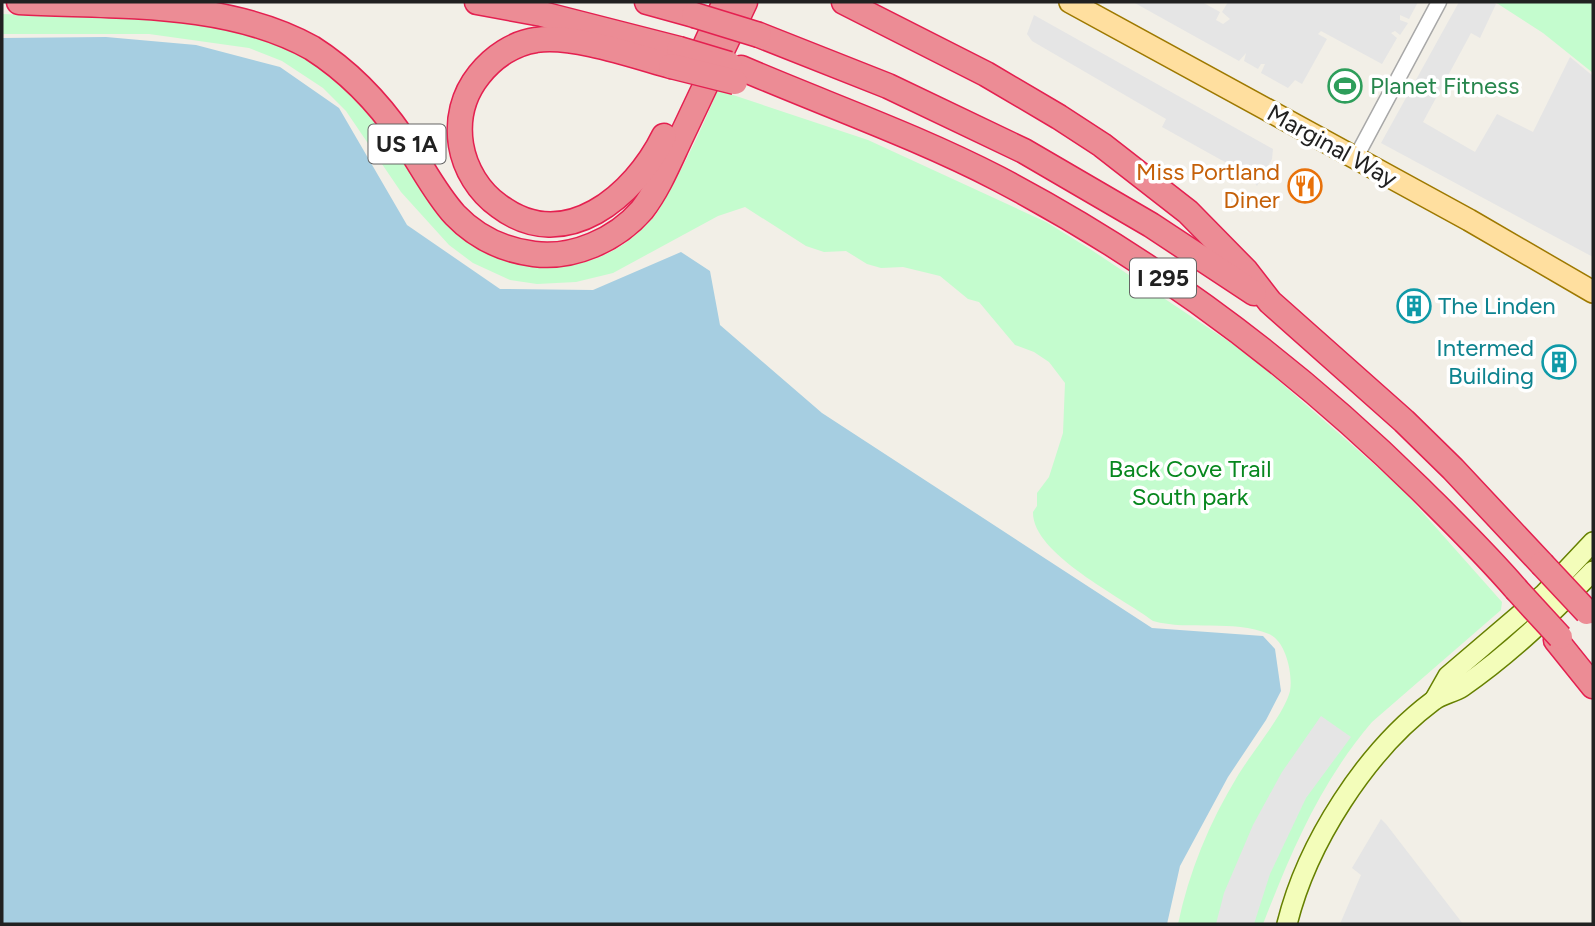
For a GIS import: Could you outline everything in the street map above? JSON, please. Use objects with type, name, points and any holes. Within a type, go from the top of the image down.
[{"type":"highway","name":"US 1A","points":[[19,2],[194,9],[228,15],[285,34],[332,62],[365,92],[402,137],[446,204],[466,225],[495,244],[510,250],[540,255],[557,255],[587,248],[616,232],[642,210],[666,169],[745,2]]},
{"type":"highway","name":"I 295","points":[[477,2],[542,14],[825,105],[910,139],[996,178],[1104,239],[1195,299],[1290,371],[1378,448],[1460,529],[1558,638]]},
{"type":"highway","name":"I 295","points":[[647,2],[759,35],[888,86],[1024,151],[1152,225],[1270,302],[1404,421],[1591,610]]},
{"type":"highway","points":[[675,57],[552,39],[529,41],[509,50],[485,68],[468,92],[463,106],[460,136],[467,165],[474,178],[487,196],[504,211],[532,222],[563,223],[578,220],[606,206],[639,176],[657,152],[725,2]]},
{"type":"highway","points":[[844,2],[986,74],[1102,145],[1188,212],[1246,271],[1270,302]]},
{"type":"highway","points":[[1558,638],[1593,672]]},
{"type":"highway","points":[[1558,638],[1593,686]]},
{"type":"main road","name":"Marginal Way","points":[[1070,2],[1469,220],[1593,292]]},
{"type":"main road","points":[[1287,924],[1316,850],[1334,815],[1360,775],[1393,738],[1435,699],[1448,676],[1544,594],[1593,542]]},
{"type":"main road","points":[[1435,699],[1460,688],[1517,644],[1593,571]]},
{"type":"street","points":[[1355,159],[1439,2]]},
{"type":"green space","points":[[1495,2],[1593,2],[1593,73],[1543,33]]},
{"type":"green space","name":"Back Cove Trail South park","points":[[2,14],[218,22],[297,51],[330,72],[361,101],[485,252],[531,265],[553,266],[595,259],[615,250],[634,236],[659,209],[689,154],[718,90],[868,140],[1046,222],[1249,355],[1400,487],[1502,602],[1501,610],[1372,722],[1354,745],[1309,818],[1263,924],[1178,924],[1194,867],[1218,812],[1237,777],[1287,700],[1291,684],[1287,659],[1275,638],[1255,630],[1153,621],[1081,573],[1047,543],[1037,528],[1033,512],[1037,506],[1037,493],[1049,477],[1063,433],[1065,383],[1049,362],[1034,352],[1015,345],[979,302],[968,299],[940,276],[903,267],[881,268],[867,264],[846,251],[824,252],[806,246],[745,207],[718,216],[613,273],[576,282],[537,284],[510,280],[473,263],[449,245],[401,192],[346,111],[323,88],[282,61],[249,48],[149,34],[2,34]]},
{"type":"shaded area","points":[[1133,2],[1202,2],[1220,12],[1216,20],[1223,24],[1230,19],[1222,12],[1228,2],[1418,2],[1409,19],[1400,15],[1400,20],[1408,23],[1400,35],[1395,31],[1391,33],[1397,38],[1382,64],[1321,31],[1318,34],[1327,39],[1302,84],[1295,80],[1288,88],[1261,73],[1265,64],[1261,64],[1258,69],[1244,61],[1246,53],[1239,61]]},
{"type":"shaded area","points":[[1459,2],[1496,4],[1480,38],[1471,33],[1423,122],[1475,152],[1497,114],[1533,132],[1570,57],[1593,76],[1593,257],[1381,143]]},
{"type":"shaded area","points":[[1034,15],[1273,149],[1272,159],[1257,186],[1250,176],[1162,127],[1166,119],[1032,41],[1027,34]]},
{"type":"shaded area","points":[[1321,716],[1351,737],[1306,798],[1270,874],[1254,924],[1216,924],[1224,893],[1253,825],[1282,772]]},
{"type":"shaded area","points":[[1381,819],[1463,924],[1340,924],[1361,875],[1352,868]]},
{"type":"water","points":[[106,37],[196,45],[280,67],[339,108],[407,225],[500,289],[593,290],[681,252],[710,271],[720,325],[822,413],[1152,628],[1263,636],[1275,649],[1281,691],[1266,720],[1228,777],[1180,866],[1167,924],[2,924],[2,38]]},
{"type":"place","name":"Planet Fitness","points":[[1345,86]]},
{"type":"place","name":"Miss Portland Diner","points":[[1305,186]]},
{"type":"place","name":"The Linden","points":[[1414,306]]},
{"type":"place","name":"Intermed Building","points":[[1559,362]]}]
